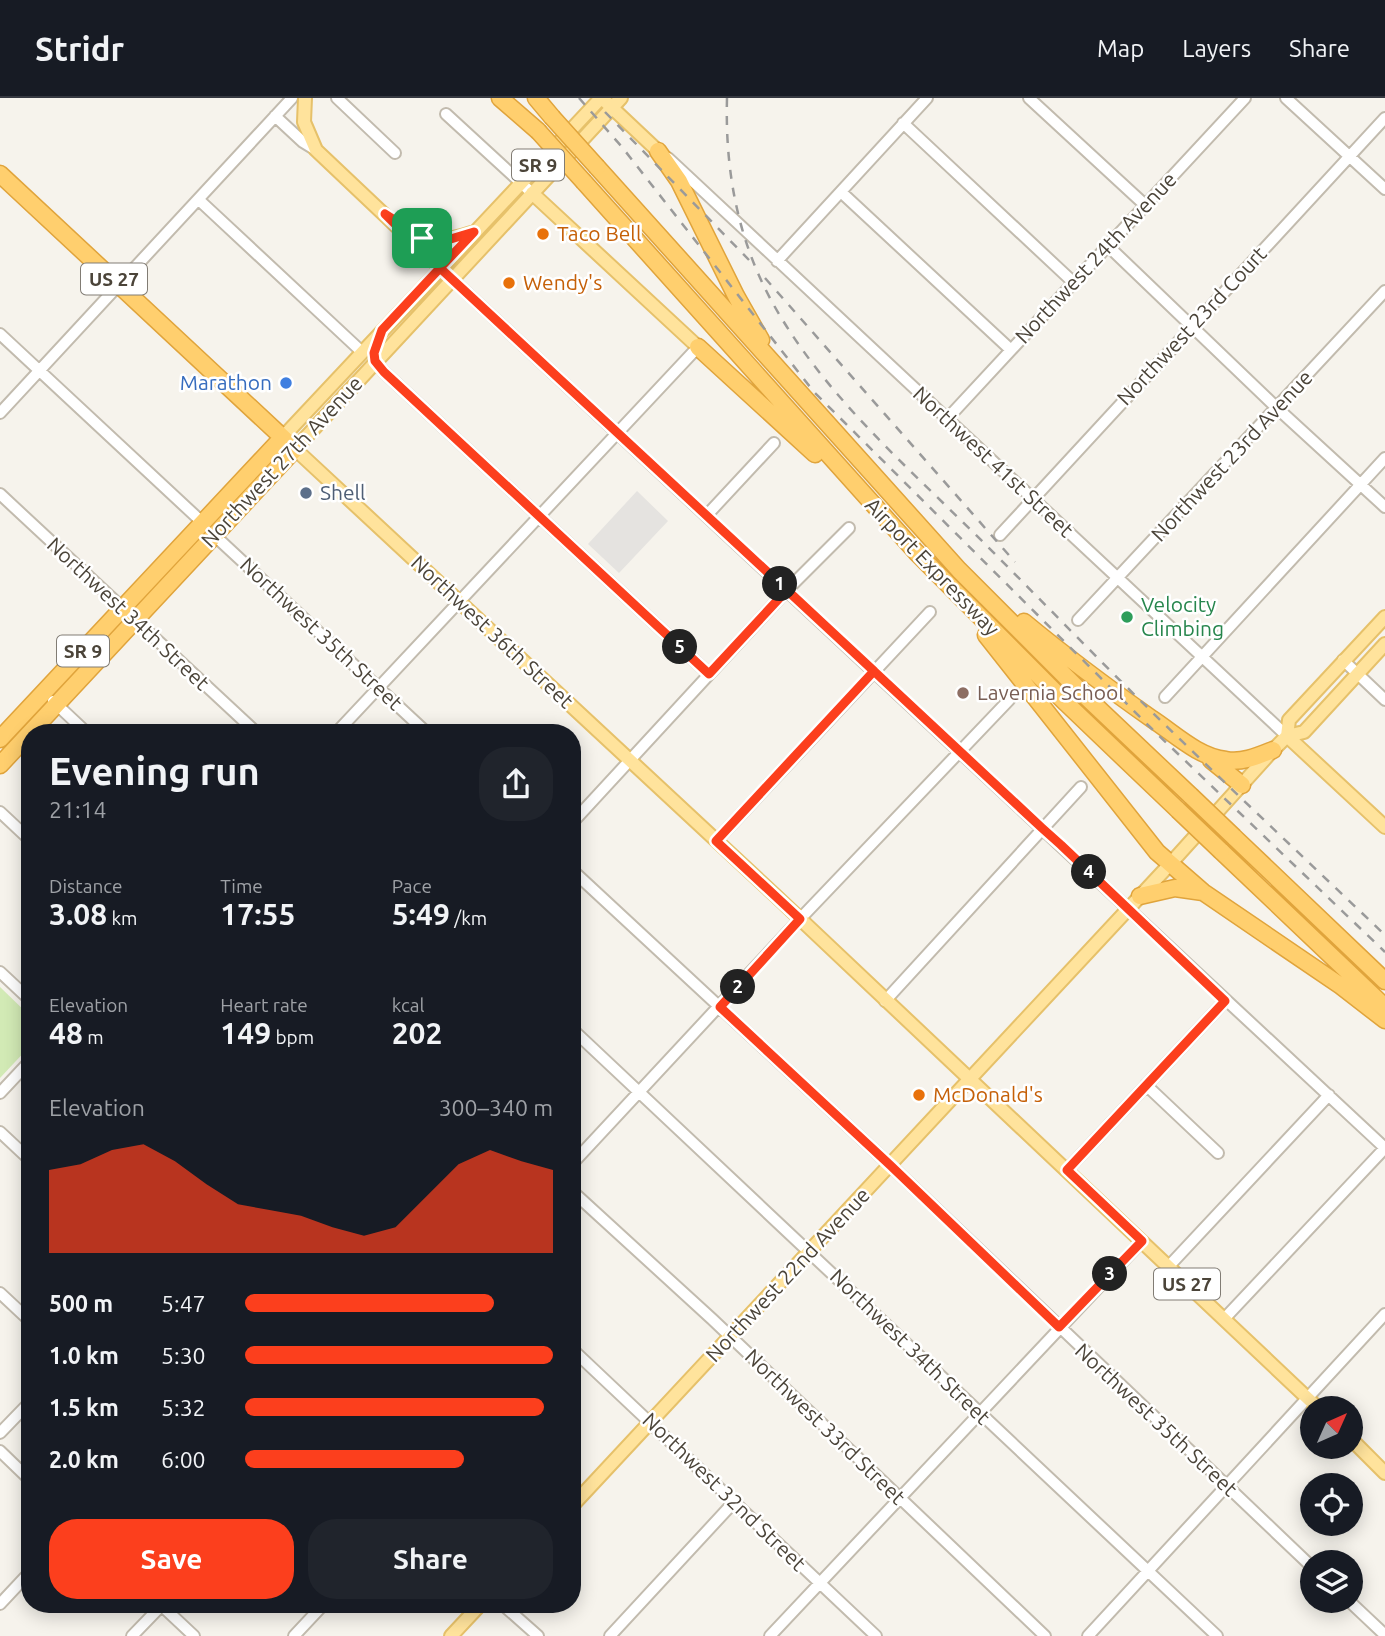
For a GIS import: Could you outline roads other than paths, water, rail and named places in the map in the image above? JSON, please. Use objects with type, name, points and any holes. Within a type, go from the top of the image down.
[{"type":"highway","points":[[500,98],[538,131]]},
{"type":"highway","name":"Airport Expressway","points":[[509,98],[859,491],[965,603],[1385,1007]]},
{"type":"highway","name":"Airport Expressway","points":[[536,98],[959,570],[1081,692],[1385,981]]},
{"type":"highway","points":[[658,151],[679,181],[736,296],[778,370]]},
{"type":"highway","name":"Northwest 36th Street","points":[[0,174],[295,449]]},
{"type":"highway","points":[[698,347],[788,431],[859,491]]},
{"type":"highway","name":"Northwest 27th Avenue","points":[[207,534],[282,438]]},
{"type":"highway","name":"Northwest 27th Avenue","points":[[31,724],[50,698],[128,614],[295,449]]},
{"type":"highway","points":[[959,570],[1054,647],[1242,785]]},
{"type":"highway","points":[[965,603],[991,642],[1157,852],[1203,892],[1341,986],[1385,1020]]},
{"type":"highway","name":"Northwest 27th Avenue","points":[[0,738],[50,698]]},
{"type":"highway","name":"Northwest 27th Avenue","points":[[0,765],[21,737]]},
{"type":"highway","points":[[1200,752],[1234,761],[1250,759],[1273,750]]},
{"type":"highway","points":[[1140,896],[1175,888],[1203,892]]},
{"type":"main road","points":[[305,98],[304,122],[316,150],[452,279]]},
{"type":"main road","name":"Northwest 41st Street","points":[[601,98],[616,103],[658,151]]},
{"type":"main road","name":"Northwest 27th Avenue","points":[[282,438],[601,98]]},
{"type":"main road","name":"Northwest 27th Avenue","points":[[295,449],[616,103]]},
{"type":"main road","points":[[532,192],[698,347]]},
{"type":"main road","points":[[385,214],[415,235],[434,241],[474,232]]},
{"type":"main road","points":[[375,361],[374,353],[382,330]]},
{"type":"main road","name":"Northwest 36th Street","points":[[295,449],[800,919],[1306,1396]]},
{"type":"main road","name":"Northwest 22nd Avenue","points":[[1287,736],[1289,720],[1385,617]]},
{"type":"main road","name":"Northwest 22nd Avenue","points":[[581,1496],[970,1080],[1273,750],[1287,736],[1304,732],[1385,644]]},
{"type":"main road","name":"Northwest 41st Street","points":[[1287,736],[1385,827]]},
{"type":"main road","points":[[1363,1451],[1385,1472]]},
{"type":"main road","points":[[451,1636],[473,1613]]},
{"type":"street","points":[[0,413],[292,98]]},
{"type":"street","points":[[337,98],[395,153]]},
{"type":"street","points":[[777,261],[927,98]]},
{"type":"street","points":[[1029,98],[1145,205]]},
{"type":"street","name":"Northwest 24th Avenue","points":[[947,419],[1245,98]]},
{"type":"street","points":[[1286,98],[1385,189]]},
{"type":"street","points":[[446,114],[532,192]]},
{"type":"street","points":[[275,116],[303,142],[316,150]]},
{"type":"street","name":"Northwest 23rd Court","points":[[1000,535],[1385,118]]},
{"type":"street","points":[[903,124],[1073,282]]},
{"type":"street","name":"Northwest 41st Street","points":[[658,151],[688,176],[1287,736]]},
{"type":"street","points":[[841,192],[1011,350]]},
{"type":"street","points":[[199,200],[362,352]]},
{"type":"street","points":[[1107,246],[1385,507]]},
{"type":"street","points":[[452,279],[1385,1148],[1224,1319]]},
{"type":"street","name":"Northwest 23rd Avenue","points":[[1078,620],[1385,291]]},
{"type":"street","name":"Northwest 35th Street","points":[[0,334],[207,534],[417,724]]},
{"type":"street","points":[[344,724],[698,347]]},
{"type":"street","points":[[375,361],[709,674]]},
{"type":"street","points":[[707,515],[774,443]]},
{"type":"street","points":[[1165,697],[1385,458]]},
{"type":"street","name":"Northwest 34th Street","points":[[0,494],[247,724]]},
{"type":"street","points":[[581,813],[787,590],[849,528]]},
{"type":"street","points":[[716,841],[930,612]]},
{"type":"street","points":[[1343,660],[1385,700]]},
{"type":"street","points":[[50,698],[77,724]]},
{"type":"street","points":[[581,1154],[1009,700]]},
{"type":"street","points":[[885,1001],[1081,787]]},
{"type":"street","points":[[0,812],[21,832]]},
{"type":"street","name":"Northwest 35th Street","points":[[581,878],[890,1165],[1300,1556]]},
{"type":"street","points":[[0,972],[21,992]]},
{"type":"street","points":[[1067,1170],[1225,1001]]},
{"type":"street","name":"Northwest 34th Street","points":[[581,1037],[1217,1636]]},
{"type":"street","points":[[0,1093],[21,1071]]},
{"type":"street","points":[[1146,1085],[1218,1153]]},
{"type":"street","points":[[1169,1266],[1329,1095]]},
{"type":"street","points":[[0,1132],[21,1152]]},
{"type":"street","name":"Northwest 33rd Street","points":[[581,1199],[731,1336],[1045,1636]]},
{"type":"street","points":[[769,1636],[1142,1241]]},
{"type":"street","points":[[0,1293],[21,1313]]},
{"type":"street","points":[[1310,1396],[1385,1314]]},
{"type":"street","name":"Northwest 32nd Street","points":[[581,1357],[876,1636]]},
{"type":"street","points":[[1088,1636],[1300,1407]]},
{"type":"street","points":[[0,1433],[21,1411]]},
{"type":"street","points":[[0,1451],[21,1471]]},
{"type":"street","points":[[610,1636],[734,1502]]},
{"type":"street","points":[[0,1604],[21,1582]]},
{"type":"street","points":[[132,1636],[154,1613]]},
{"type":"street","points":[[170,1613],[194,1636]]},
{"type":"street","points":[[293,1636],[315,1613]]},
{"type":"street","points":[[512,1613],[538,1636]]},
{"type":"street","points":[[1362,1613],[1385,1635]]},
{"type":"railway","points":[[579,98],[622,147],[814,392],[1151,728],[1385,952]]},
{"type":"railway","points":[[727,98],[731,177],[742,227],[759,276],[792,335],[841,399],[1135,695],[1385,935]]},
{"type":"railway","points":[[605,112],[749,260]]},
{"type":"railway","points":[[765,278],[1015,562]]},
{"type":"place","name":"Taco Bell","points":[[543,234]]},
{"type":"place","name":"Wendy's","points":[[509,283]]},
{"type":"place","name":"Marathon","points":[[286,383]]},
{"type":"place","name":"Shell","points":[[306,493]]},
{"type":"place","name":"Velocity Climbing","points":[[1127,617]]},
{"type":"place","name":"Lavernia School","points":[[963,693]]},
{"type":"place","name":"McDonald's","points":[[919,1095]]}]
